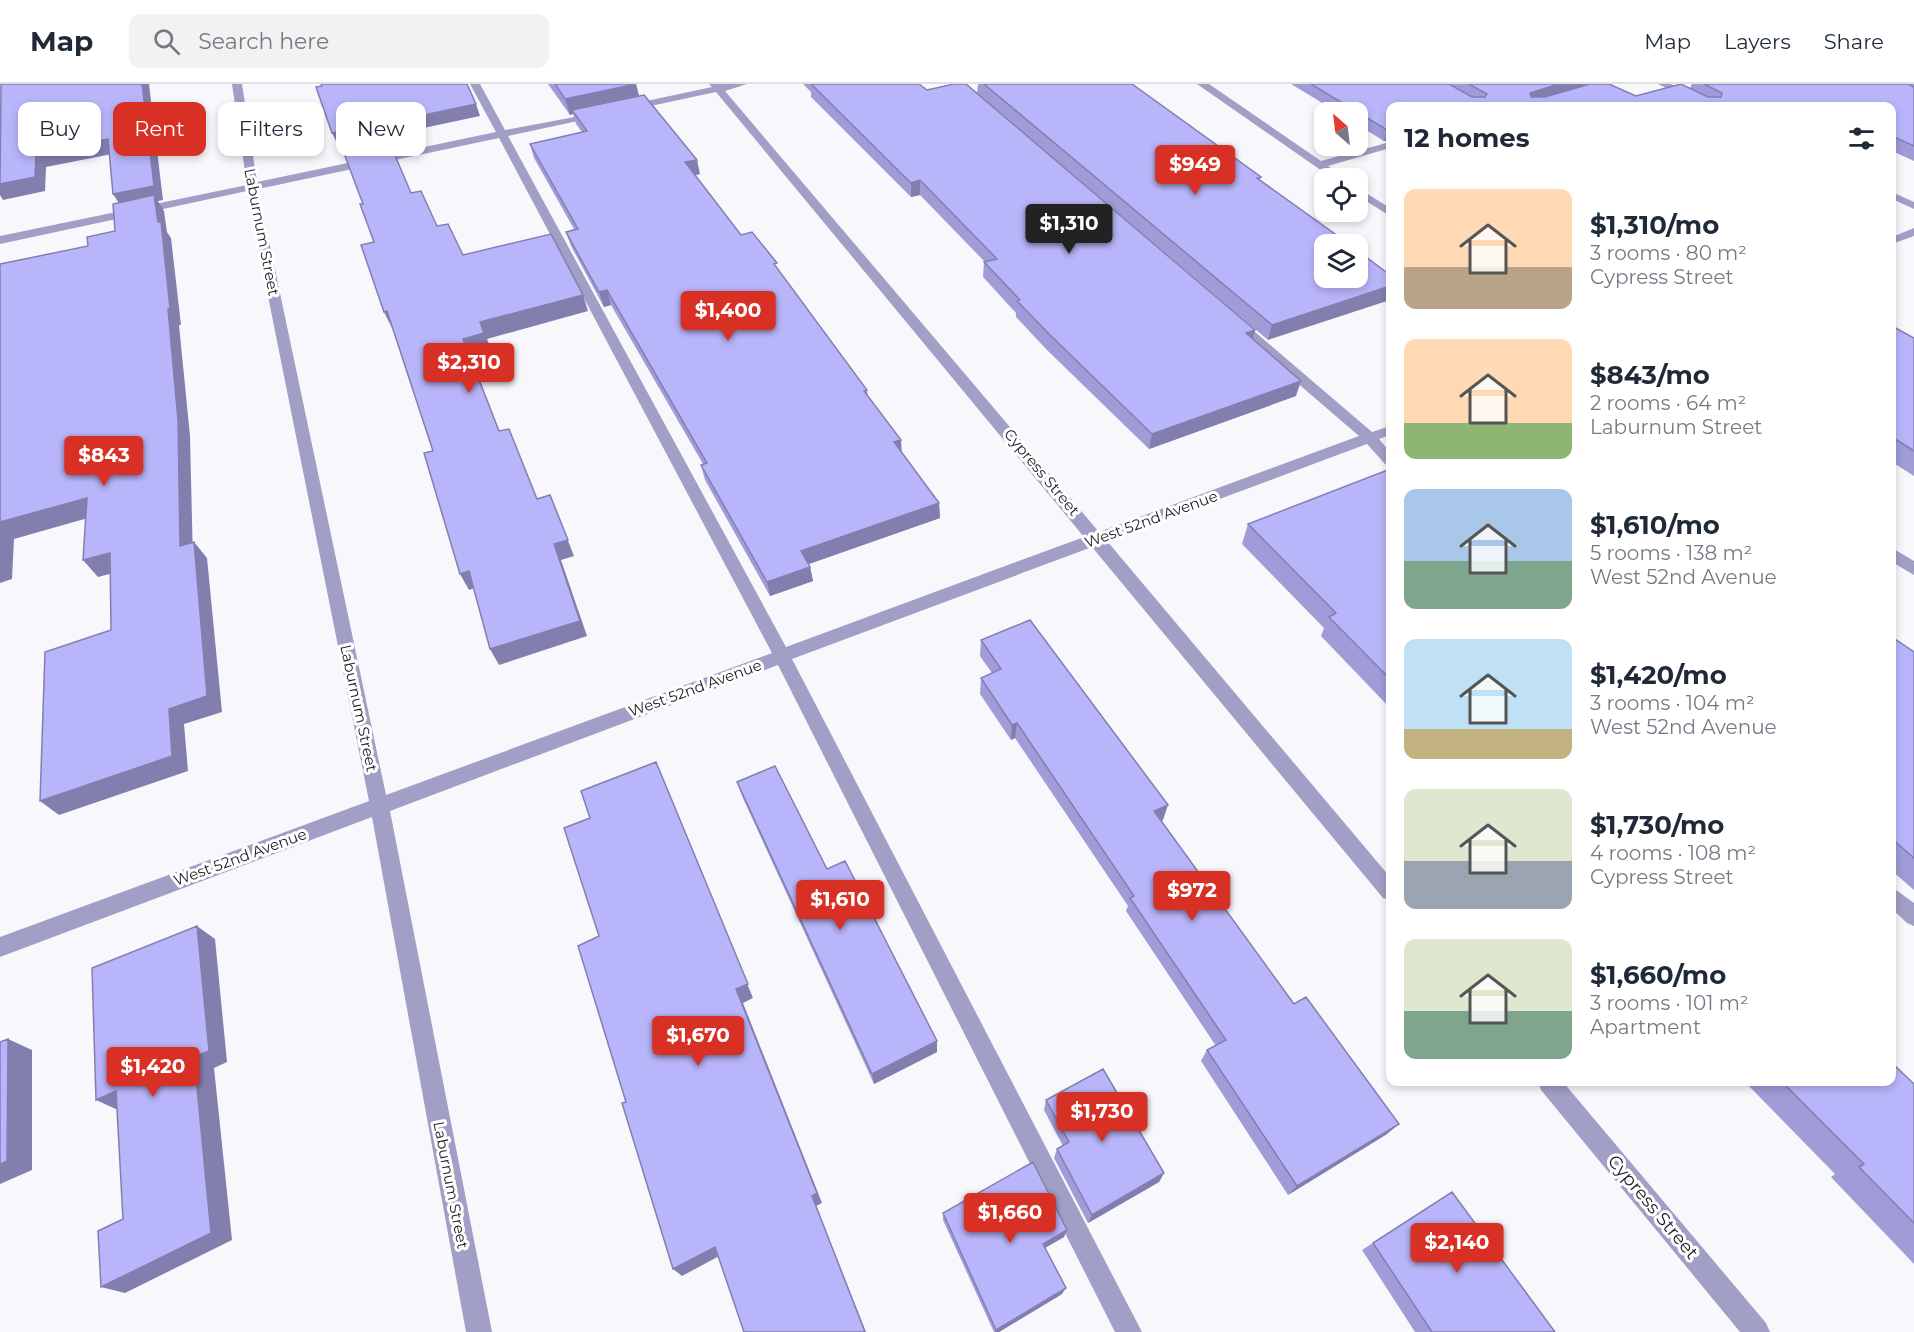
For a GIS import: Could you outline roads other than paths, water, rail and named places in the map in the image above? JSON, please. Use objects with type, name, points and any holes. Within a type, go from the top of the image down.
[{"type":"street","name":"Laburnum Street","points":[[237,84],[252,188],[378,806],[479,1332]]},
{"type":"street","points":[[475,84],[782,656],[1129,1332]]},
{"type":"street","points":[[0,240],[501,135],[716,86],[741,84]]},
{"type":"street","points":[[1202,84],[1324,168]]},
{"type":"street","points":[[1663,84],[1701,102]]},
{"type":"street","name":"Cypress Street","points":[[716,86],[1098,539],[1386,886]]},
{"type":"street","points":[[1319,165],[1386,146]]},
{"type":"street","points":[[1896,197],[1914,206]]},
{"type":"street","points":[[1368,198],[1386,210]]},
{"type":"street","points":[[1896,239],[1914,232]]},
{"type":"street","points":[[1227,315],[1370,438],[1386,456]]},
{"type":"street","name":"West 52nd Avenue","points":[[0,947],[1386,432]]},
{"type":"street","points":[[1896,557],[1914,569]]},
{"type":"street","points":[[1896,900],[1914,916]]},
{"type":"street","name":"Cypress Street","points":[[1552,1086],[1757,1332]]}]
